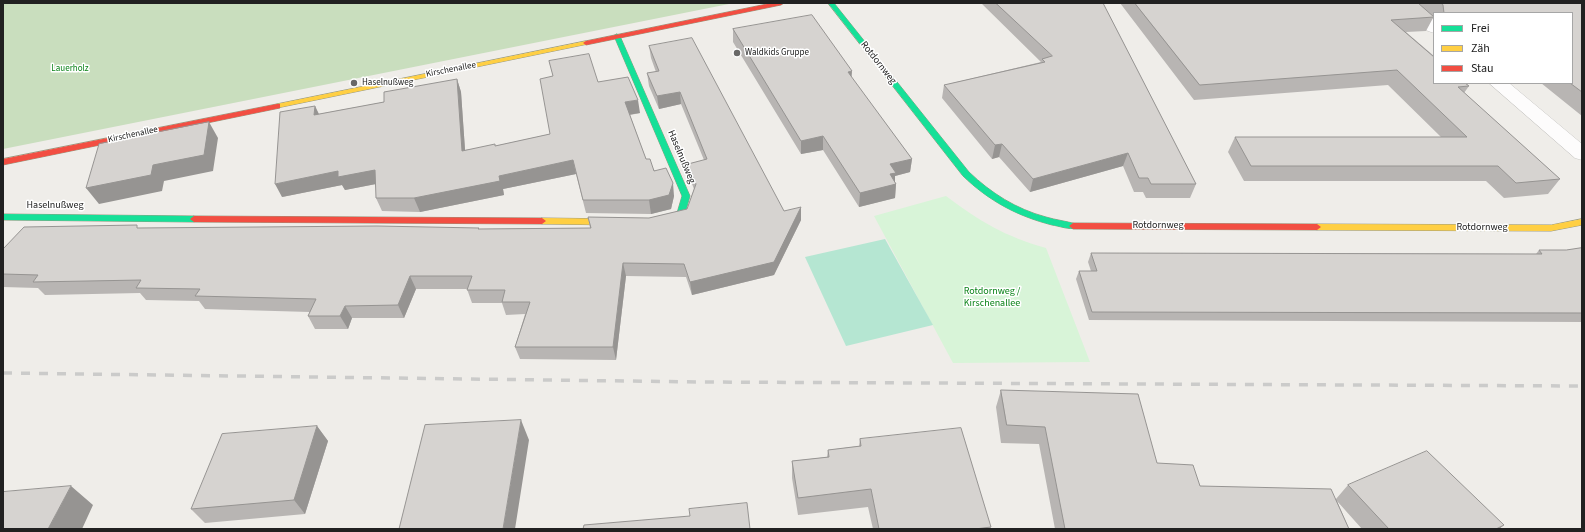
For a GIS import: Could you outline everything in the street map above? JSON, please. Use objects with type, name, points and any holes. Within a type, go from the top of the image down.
[{"type":"street","name":"Kirschenallee","points":[[3,162],[781,3]]},
{"type":"street","name":"Rotdornweg","points":[[831,3],[966,174],[980,188],[1029,216],[1072,226],[1550,228],[1582,222]]},
{"type":"street","points":[[1406,3],[1433,27]]},
{"type":"street","name":"Haselnußweg","points":[[617,36],[686,196],[680,214],[651,222],[643,222]]},
{"type":"street","points":[[1499,84],[1582,154]]},
{"type":"street","name":"Haselnußweg","points":[[3,217],[627,222]]},
{"type":"green space","name":"Lauerholz","points":[[3,3],[734,3],[3,149]]},
{"type":"green space","name":"Rotdornweg / Kirschenallee","points":[[946,196],[993,227],[1046,248],[1090,362],[953,363],[874,216]]},
{"type":"green space","points":[[885,239],[933,325],[846,346],[805,257]]},
{"type":"building","points":[[996,3],[1103,3],[1196,184],[1151,184],[1148,178],[1139,178],[1128,153],[1033,179],[1002,144],[995,145],[944,85],[1045,62],[1042,59],[1052,56]]},
{"type":"building","points":[[1135,3],[1418,3],[1433,17],[1391,20],[1433,56],[1433,84],[1466,84],[1469,86],[1458,87],[1560,179],[1516,183],[1498,166],[1251,166],[1235,137],[1467,137],[1397,70],[1200,85]]},
{"type":"building","points":[[1441,3],[1582,3],[1582,92],[1571,84],[1573,84],[1573,12],[1444,12],[1443,5]]},
{"type":"building","points":[[812,15],[852,71],[848,72],[912,159],[890,164],[896,173],[890,174],[896,184],[860,193],[823,136],[801,141],[733,29]]},
{"type":"building","points":[[692,38],[784,211],[801,207],[774,262],[690,282],[684,264],[623,263],[613,347],[515,347],[530,302],[502,302],[505,290],[467,290],[472,276],[410,276],[398,305],[345,306],[340,316],[308,316],[316,299],[195,296],[200,289],[136,288],[141,280],[33,282],[38,275],[3,274],[3,249],[24,227],[137,225],[137,228],[377,226],[479,228],[478,229],[591,228],[588,217],[649,218],[687,209],[696,184],[688,164],[707,159],[680,92],[657,96],[647,73],[659,71],[649,46]]},
{"type":"building","points":[[589,54],[598,82],[628,77],[638,100],[625,102],[646,159],[650,159],[654,171],[666,168],[673,183],[669,195],[649,200],[583,200],[573,160],[499,176],[500,181],[414,198],[376,198],[375,170],[338,177],[338,171],[275,184],[280,112],[315,106],[314,115],[384,102],[384,92],[457,79],[462,151],[495,144],[495,146],[550,134],[540,79],[553,76],[549,61]]},
{"type":"building","points":[[209,122],[204,155],[153,165],[151,175],[86,188],[99,144]]},
{"type":"building","points":[[1582,248],[1582,313],[1092,312],[1079,271],[1097,271],[1091,253],[1542,254],[1539,250],[1566,250]]},
{"type":"building","points":[[1001,390],[1138,394],[1157,463],[1193,465],[1200,486],[1331,489],[1349,529],[1065,529],[1045,427],[1007,425]]},
{"type":"building","points":[[521,420],[503,529],[399,529],[425,425]]},
{"type":"building","points":[[317,426],[294,500],[191,509],[222,434]]},
{"type":"building","points":[[961,428],[991,527],[975,529],[879,529],[871,489],[798,498],[792,461],[829,457],[828,450],[861,446],[860,439]]},
{"type":"building","points":[[1427,451],[1504,525],[1496,529],[1389,529],[1348,485]]},
{"type":"building","points":[[71,486],[48,529],[3,529],[3,492]]},
{"type":"building","points":[[747,503],[750,529],[583,529],[584,525],[690,516],[689,509]]},
{"type":"railway","points":[[3,373],[703,382],[1582,386]]},
{"type":"traffic: fast","points":[[831,3],[966,174],[977,185],[1002,202],[1029,215],[1043,220],[1073,226]]},
{"type":"traffic: fast","points":[[617,36],[686,196],[681,215],[655,221]]},
{"type":"traffic: fast","points":[[3,217],[194,219]]},
{"type":"traffic: slow","points":[[277,106],[586,43]]},
{"type":"traffic: slow","points":[[542,221],[619,222]]},
{"type":"traffic: slow","points":[[1317,227],[1551,228],[1582,222]]},
{"type":"traffic: jam","points":[[586,43],[781,3]]},
{"type":"traffic: jam","points":[[3,162],[277,106]]},
{"type":"traffic: jam","points":[[194,219],[542,221]]},
{"type":"traffic: jam","points":[[1073,226],[1317,227]]},
{"type":"place","name":"Waldkids Gruppe","points":[[737,53]]},
{"type":"place","name":"Haselnußweg","points":[[354,83]]}]
